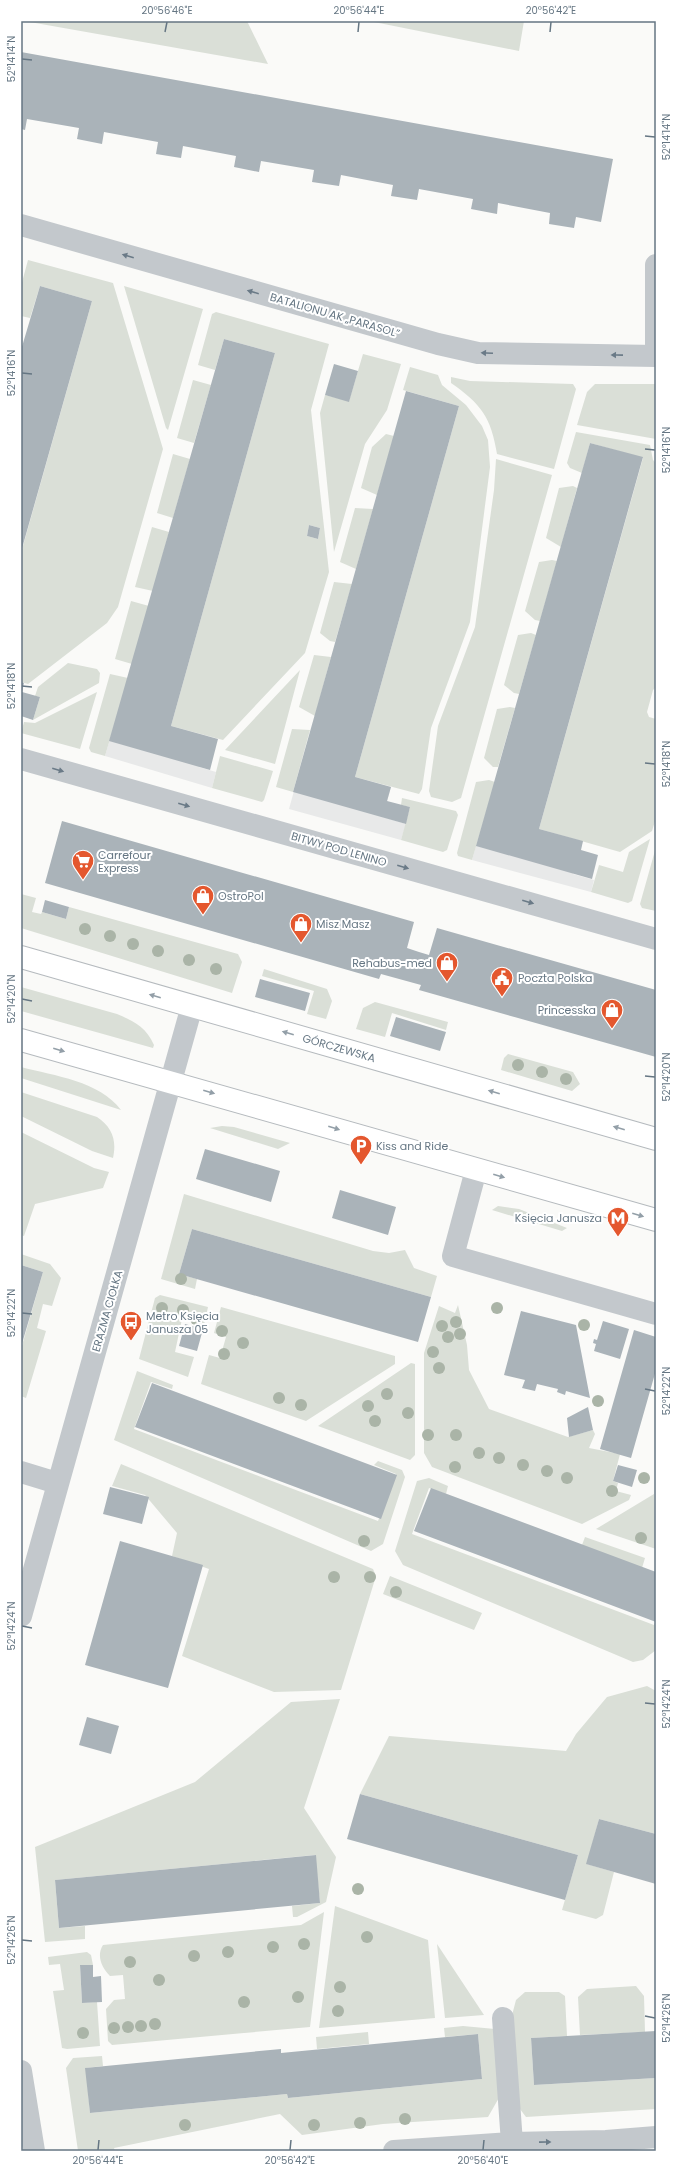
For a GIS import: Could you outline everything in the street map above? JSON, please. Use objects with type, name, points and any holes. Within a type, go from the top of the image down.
[{"type":"main road","name":"GÓRCZEWSKA","points":[[21,957],[656,1139]]},
{"type":"main road","points":[[21,1040],[172,1081],[476,1170],[656,1220]]},
{"type":"street","name":"BATALIONU AK „PARASOL”","points":[[21,225],[423,340],[478,352],[656,356]]},
{"type":"street","points":[[656,265],[656,356]]},
{"type":"street","name":"BITWY POD LENINO","points":[[21,759],[656,939]]},
{"type":"street","name":"ERAZMA CIOŁKA","points":[[21,1616],[57,1483],[192,1006]]},
{"type":"street","points":[[476,1170],[453,1256],[656,1314]]},
{"type":"street","points":[[21,1472],[57,1483]]},
{"type":"street","points":[[503,2018],[512,2143]]},
{"type":"street","points":[[21,2072],[34,2151]]},
{"type":"street","points":[[394,2151],[512,2143],[606,2141],[656,2137]]},
{"type":"shaded area","points":[[24,21],[247,21],[268,64]]},
{"type":"shaded area","points":[[369,21],[524,21],[519,51]]},
{"type":"shaded area","points":[[28,260],[113,283],[163,449],[118,607],[107,623],[28,684],[21,682],[21,553],[92,301],[40,286],[30,318],[21,316],[21,286]]},
{"type":"shaded area","points":[[124,286],[203,309],[168,430],[166,428]]},
{"type":"shaded area","points":[[216,312],[329,344],[311,410],[329,572],[305,653],[223,740],[171,726],[275,353],[224,339],[215,370],[198,365],[212,314]],"holes":[[[309,525],[320,528],[318,539],[307,536]]]},
{"type":"shaded area","points":[[363,354],[401,364],[387,410],[365,444],[334,552],[320,413],[325,395],[349,401]]},
{"type":"shaded area","points":[[410,367],[438,375],[442,385],[466,405],[482,426],[488,440],[490,467],[470,622],[431,728],[422,789],[419,794],[355,777],[459,406],[403,390]]},
{"type":"shaded area","points":[[451,377],[470,381],[573,384],[576,389],[554,469],[497,454],[492,430],[483,412],[470,398],[451,383]]},
{"type":"shaded area","points":[[193,380],[211,385],[194,443],[177,438]]},
{"type":"shaded area","points":[[595,384],[656,384],[656,439],[577,425],[587,392]]},
{"type":"shaded area","points":[[576,432],[650,445],[653,460],[656,463],[656,687],[653,690],[647,712],[649,717],[656,719],[656,818],[652,831],[620,852],[539,829],[643,458],[590,443],[582,473],[570,468],[567,463]]},
{"type":"shaded area","points":[[386,434],[394,436],[377,495],[361,488],[372,447]]},
{"type":"shaded area","points":[[173,454],[190,459],[173,518],[157,513]]},
{"type":"shaded area","points":[[496,459],[552,475],[461,798],[452,802],[431,797],[429,791],[438,726],[475,627],[494,490]]},
{"type":"shaded area","points":[[573,486],[577,488],[561,547],[546,538],[559,488]]},
{"type":"shaded area","points":[[355,508],[373,509],[356,569],[340,562]]},
{"type":"shaded area","points":[[152,527],[169,532],[153,591],[135,587]]},
{"type":"shaded area","points":[[552,560],[557,561],[540,621],[535,620],[525,611],[539,562]]},
{"type":"shaded area","points":[[334,582],[352,584],[335,642],[330,641],[320,633]]},
{"type":"shaded area","points":[[131,601],[149,606],[132,664],[115,659]]},
{"type":"shaded area","points":[[531,633],[536,635],[519,694],[514,693],[504,685],[518,635]]},
{"type":"shaded area","points":[[314,655],[331,657],[315,716],[299,707]]},
{"type":"shaded area","points":[[68,663],[97,669],[100,673],[99,683],[33,720],[40,697],[35,696],[38,687]]},
{"type":"shaded area","points":[[300,670],[275,764],[225,750]]},
{"type":"shaded area","points":[[110,674],[128,678],[105,756],[91,752],[89,748]]},
{"type":"shaded area","points":[[97,692],[80,749],[21,733],[24,722],[35,723]]},
{"type":"shaded area","points":[[510,707],[515,708],[498,767],[493,767],[484,758],[497,709]]},
{"type":"shaded area","points":[[118,711],[207,736],[199,767],[216,772],[212,788],[105,756]]},
{"type":"shaded area","points":[[292,729],[310,730],[293,792],[276,787]]},
{"type":"shaded area","points":[[220,756],[273,771],[264,800],[262,802],[212,788]]},
{"type":"shaded area","points":[[302,762],[391,787],[383,817],[406,824],[401,840],[289,809]]},
{"type":"shaded area","points":[[489,780],[495,782],[472,860],[458,856],[457,853],[476,782]]},
{"type":"shaded area","points":[[402,798],[456,811],[458,815],[447,850],[443,852],[401,840],[410,807],[401,805]]},
{"type":"shaded area","points":[[485,814],[583,841],[573,874],[594,880],[591,892],[472,860]]},
{"type":"shaded area","points":[[650,839],[632,901],[628,903],[591,892],[599,865],[623,872],[629,852]]},
{"type":"shaded area","points":[[656,847],[656,911],[642,908],[640,904]]},
{"type":"shaded area","points":[[21,894],[36,898],[32,912],[41,914],[42,912],[66,919],[69,907],[238,954],[242,962],[232,993],[21,928]]},
{"type":"shaded area","points":[[264,969],[327,989],[332,1001],[326,1019],[307,1014],[314,991],[262,976]]},
{"type":"shaded area","points":[[21,987],[117,1014],[139,1025],[151,1039],[154,1045],[153,1048],[21,1011]]},
{"type":"shaded area","points":[[375,1002],[448,1022],[446,1030],[392,1013],[385,1037],[356,1029],[363,1008]]},
{"type":"shaded area","points":[[508,1054],[573,1072],[580,1084],[572,1091],[501,1070],[504,1058]]},
{"type":"shaded area","points":[[21,1067],[62,1077],[89,1086],[112,1100],[121,1110],[21,1078]]},
{"type":"shaded area","points":[[21,1092],[97,1117],[106,1125],[112,1134],[114,1140],[113,1158],[92,1151],[21,1116]]},
{"type":"shaded area","points":[[222,1126],[234,1127],[290,1143],[278,1149],[210,1128]]},
{"type":"shaded area","points":[[21,1132],[94,1168],[109,1172],[103,1188],[35,1204],[24,1236],[21,1235]]},
{"type":"shaded area","points":[[184,1194],[373,1251],[389,1253],[405,1250],[414,1268],[437,1276],[431,1297],[192,1229],[179,1274],[197,1279],[195,1289],[161,1279]]},
{"type":"shaded area","points":[[498,1206],[519,1209],[567,1228],[562,1231],[492,1210]]},
{"type":"shaded area","points":[[21,1254],[50,1264],[61,1278],[52,1306],[43,1304],[37,1328],[46,1331],[26,1398],[21,1396],[21,1349],[43,1272],[21,1265]]},
{"type":"shaded area","points":[[160,1295],[208,1307],[204,1325],[182,1319],[175,1352],[194,1357],[188,1377],[139,1359],[155,1298]]},
{"type":"shaded area","points":[[458,1305],[467,1345],[469,1370],[489,1409],[568,1437],[593,1430],[595,1434],[589,1448],[620,1454],[613,1481],[618,1483],[616,1491],[631,1495],[629,1500],[582,1524],[432,1467],[424,1453],[424,1353],[439,1306],[455,1313]]},
{"type":"shaded area","points":[[221,1307],[395,1356],[395,1364],[306,1421],[201,1384],[209,1355],[220,1358],[226,1337],[214,1333]]},
{"type":"shaded area","points":[[411,1363],[415,1364],[415,1455],[410,1460],[318,1426]]},
{"type":"shaded area","points":[[137,1371],[173,1385],[172,1389],[151,1382],[134,1429],[378,1521],[396,1474],[374,1465],[378,1461],[402,1470],[405,1477],[383,1544],[371,1551],[114,1440]]},
{"type":"shaded area","points":[[121,1464],[373,1569],[376,1576],[341,1690],[274,1692],[182,1656],[209,1569],[172,1556],[177,1533],[145,1495],[112,1486]]},
{"type":"shaded area","points":[[429,1478],[448,1486],[446,1494],[429,1488],[412,1534],[654,1625],[656,1620],[656,1650],[643,1660],[633,1662],[403,1565],[395,1551],[417,1481]]},
{"type":"shaded area","points":[[654,1494],[656,1549],[596,1529]]},
{"type":"shaded area","points":[[585,1537],[645,1558],[642,1568],[582,1545]]},
{"type":"shaded area","points":[[390,1576],[482,1613],[474,1630],[383,1594]]},
{"type":"shaded area","points":[[647,1686],[656,1691],[656,1834],[599,1819],[587,1864],[614,1872],[603,1915],[596,1919],[562,1910],[578,1855],[360,1794],[389,1736],[566,1751],[576,1734],[607,1697]]},
{"type":"shaded area","points":[[340,1699],[304,1808],[336,1857],[326,1902],[297,1917],[293,1917],[292,1906],[320,1903],[315,1855],[55,1880],[59,1928],[85,1926],[85,1939],[45,1942],[35,1847],[195,1782],[291,1702]]},
{"type":"shaded area","points":[[335,1906],[428,1940],[435,2018],[319,2028]]},
{"type":"shaded area","points":[[324,1912],[310,2027],[112,2045],[108,2041],[106,2009],[114,2000],[125,1999],[123,1975],[110,1976],[102,1966],[100,1953],[103,1945],[301,1925]]},
{"type":"shaded area","points":[[437,1944],[484,2015],[445,2018]]},
{"type":"shaded area","points":[[87,1952],[91,1955],[93,1965],[80,1966],[82,2003],[97,2002],[100,2046],[67,2049],[62,2048],[53,1991],[64,1990],[60,1964],[49,1965],[48,1957]]},
{"type":"shaded area","points":[[636,1986],[644,1996],[645,2032],[580,2035],[578,1997],[587,1989]]},
{"type":"shaded area","points":[[525,1992],[559,1992],[565,1996],[567,2036],[531,2038],[534,2085],[656,2078],[656,2109],[526,2117],[517,2105],[511,2019],[516,2000]]},
{"type":"shaded area","points":[[463,2026],[495,2029],[500,2096],[488,2117],[383,2124],[302,2135],[280,2114],[114,2148],[115,2151],[78,2151],[66,2068],[73,2058],[102,2056],[103,2066],[86,2068],[90,2113],[287,2094],[288,2098],[482,2079],[478,2034],[445,2037],[444,2028]]},
{"type":"shaded area","points":[[368,2032],[369,2044],[317,2049],[316,2037]]},
{"type":"building","points":[[21,52],[613,159],[601,222],[576,217],[574,228],[549,224],[550,213],[498,203],[497,214],[471,209],[473,199],[419,189],[417,200],[391,196],[393,185],[341,175],[339,186],[312,182],[314,170],[261,161],[259,172],[234,167],[236,156],[183,146],[181,158],[156,154],[158,142],[104,132],[102,144],[77,139],[79,128],[27,119],[25,130],[21,129]]},
{"type":"building","points":[[40,286],[92,301],[21,552],[21,350]]},
{"type":"building","points":[[224,339],[275,353],[171,726],[218,739],[210,770],[109,741]]},
{"type":"building","points":[[334,364],[358,371],[349,402],[325,395]]},
{"type":"building","points":[[406,391],[459,406],[355,777],[391,787],[387,801],[410,807],[406,824],[293,792]]},
{"type":"building","points":[[590,443],[643,457],[539,829],[583,841],[581,850],[598,855],[592,879],[476,846]]},
{"type":"building","points":[[309,525],[320,528],[318,539],[307,536]]},
{"type":"building","points":[[21,682],[24,683],[22,692],[40,697],[33,720],[21,716]]},
{"type":"building","points":[[62,821],[414,922],[407,948],[429,955],[437,928],[656,990],[656,1057],[419,990],[421,985],[381,974],[379,979],[45,883]]},
{"type":"building","points":[[45,900],[69,907],[66,919],[42,912]]},
{"type":"building","points":[[260,979],[310,993],[305,1011],[255,997]]},
{"type":"building","points":[[396,1017],[446,1032],[440,1051],[390,1036]]},
{"type":"building","points":[[205,1149],[280,1171],[271,1202],[196,1179]]},
{"type":"building","points":[[340,1190],[396,1207],[388,1235],[332,1218]]},
{"type":"building","points":[[192,1229],[431,1297],[418,1342],[179,1274]]},
{"type":"building","points":[[21,1265],[43,1272],[21,1347]]},
{"type":"building","points":[[521,1311],[576,1325],[590,1398],[566,1391],[565,1395],[557,1392],[558,1389],[537,1384],[535,1391],[522,1388],[525,1380],[504,1375]]},
{"type":"building","points":[[603,1321],[629,1329],[620,1359],[594,1351],[596,1344],[593,1343],[594,1339],[597,1340]]},
{"type":"building","points":[[185,1324],[203,1329],[197,1351],[179,1346]]},
{"type":"building","points":[[634,1330],[656,1337],[656,1370],[631,1458],[600,1449]]},
{"type":"building","points":[[152,1383],[397,1475],[381,1519],[135,1427]]},
{"type":"building","points":[[588,1407],[593,1430],[569,1437],[567,1418]]},
{"type":"building","points":[[618,1465],[637,1470],[632,1487],[613,1481]]},
{"type":"building","points":[[110,1487],[149,1497],[142,1524],[103,1514]]},
{"type":"building","points":[[431,1488],[656,1572],[656,1622],[414,1531]]},
{"type":"building","points":[[120,1541],[203,1565],[168,1688],[85,1665]]},
{"type":"building","points":[[87,1717],[119,1726],[111,1754],[79,1745]]},
{"type":"building","points":[[360,1794],[578,1855],[565,1900],[347,1839]]},
{"type":"building","points":[[599,1819],[656,1834],[656,1884],[586,1864]]},
{"type":"building","points":[[316,1855],[320,1903],[59,1928],[55,1880]]},
{"type":"building","points":[[80,1965],[93,1965],[93,1977],[101,1976],[102,2002],[82,2003]]},
{"type":"building","points":[[656,2031],[656,2078],[534,2085],[531,2038]]},
{"type":"building","points":[[478,2034],[482,2079],[288,2098],[287,2094],[90,2113],[85,2068],[281,2049],[281,2053]]},
{"type":"place","name":"Carrefour Express","points":[[83,880]]},
{"type":"place","name":"OstroPol","points":[[203,916]]},
{"type":"place","name":"Misz Masz","points":[[301,944]]},
{"type":"place","name":"Rehabus-med","points":[[447,982]]},
{"type":"place","name":"Poczta Polska","points":[[502,998]]},
{"type":"place","name":"Princesska","points":[[612,1030]]},
{"type":"place","name":"Kiss and Ride","points":[[361,1166]]},
{"type":"place","name":"Księcia Janusza","points":[[618,1238]]},
{"type":"place","name":"Metro Księcia Janusza 05","points":[[131,1342]]}]
